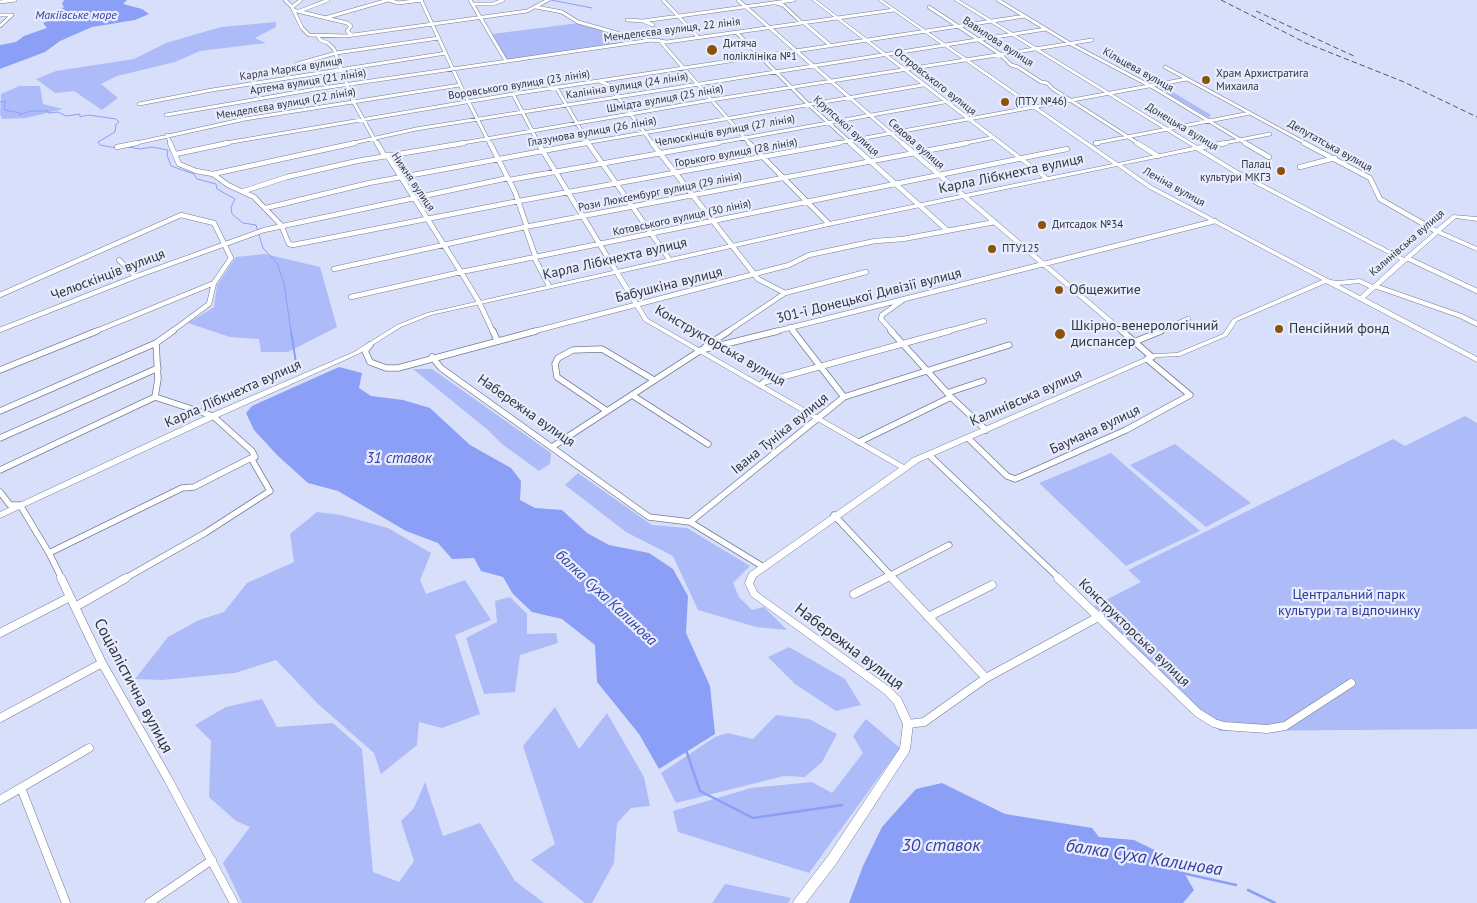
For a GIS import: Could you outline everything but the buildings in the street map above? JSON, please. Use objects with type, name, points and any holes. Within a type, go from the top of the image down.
[{"type":"street","points":[[0,2],[14,0]]},
{"type":"street","points":[[284,0],[292,8],[300,11],[347,23],[351,26],[347,31],[352,35]]},
{"type":"street","points":[[292,8],[301,0]]},
{"type":"street","points":[[300,11],[328,0]]},
{"type":"street","points":[[322,18],[389,0],[402,2],[421,0],[460,85],[476,117],[479,118],[519,201],[534,257],[549,286]]},
{"type":"street","points":[[470,0],[506,61]]},
{"type":"street","points":[[473,4],[492,4],[503,0]]},
{"type":"street","points":[[318,36],[352,35],[527,11],[547,0]]},
{"type":"street","points":[[663,0],[698,38]]},
{"type":"street","name":"Седова вулиця","points":[[738,0],[963,196],[1046,264],[1134,342],[1149,358]]},
{"type":"street","points":[[627,20],[643,21],[794,0]]},
{"type":"street","name":"Островського вулиця","points":[[814,0],[944,102],[1046,178]]},
{"type":"street","name":"Леніна вулиця","points":[[880,0],[1150,187],[1477,360]]},
{"type":"street","name":"Донецька вулиця","points":[[958,0],[1108,94],[1271,192],[1406,259]]},
{"type":"street","name":"Кільцева вулиця","points":[[998,0],[1046,29],[1150,86],[1269,157]]},
{"type":"street","points":[[772,3],[783,5],[830,46]]},
{"type":"street","points":[[536,7],[562,12],[578,22],[611,30],[624,36],[657,40],[744,137],[829,224]]},
{"type":"street","name":"Вавилова вулиця","points":[[929,7],[1000,54],[1011,64],[1018,66],[1040,82],[1047,83],[1053,89],[1158,156]]},
{"type":"street","name":"Нижня вулиця","points":[[292,8],[302,28],[309,35],[318,36],[320,40],[332,45],[353,101],[363,119],[384,155],[387,156],[461,272],[479,302],[497,340]]},
{"type":"street","name":"Менделєєва вулиця, 22 лінія","points":[[453,69],[657,40],[667,42],[698,38],[894,10]]},
{"type":"street","points":[[0,15],[12,15],[0,26]]},
{"type":"street","name":"Воровського вулиця (23 лiнiя)","points":[[176,154],[219,144],[469,101],[1025,16]]},
{"type":"street","points":[[643,21],[653,26]]},
{"type":"street","name":"Калініна вулиця (24 лiнiя)","points":[[213,174],[374,137],[479,118],[1046,29]]},
{"type":"street","name":"Крупської вулиця","points":[[736,32],[808,104],[948,231]]},
{"type":"street","points":[[297,64],[336,53],[439,38]]},
{"type":"street","name":"Шмідта вулиця (25 лiнiя)","points":[[244,191],[287,177],[387,156],[531,130],[902,68],[1092,40]]},
{"type":"street","name":"Карла Маркса вулиця","points":[[139,104],[212,90],[446,53]]},
{"type":"street","name":"Депутатська вулиця","points":[[1165,67],[1370,178],[1380,199],[1436,231],[1477,249]]},
{"type":"street","name":"Артема вулиця (21 лiнiя)","points":[[166,115],[346,84],[453,69]]},
{"type":"street","points":[[609,85],[610,79]]},
{"type":"street","name":"Горького вулиця (28 лiнiя)","points":[[280,225],[288,244],[293,245],[567,192],[1186,79]]},
{"type":"street","points":[[596,82],[609,85],[730,246],[758,279],[785,293]]},
{"type":"street","name":"Менделєєва вулиця (22 лiнiя)","points":[[117,147],[167,135],[353,101],[460,85]]},
{"type":"street","name":"Глазунова вулиця (26 лiнiя)","points":[[266,208],[399,176],[643,131],[923,85]]},
{"type":"street","points":[[556,87],[601,162],[669,260]]},
{"type":"street","name":"Конструкторська вулиця","points":[[513,94],[531,130],[581,216],[646,320],[761,384],[904,468]]},
{"type":"street","name":"Челюскінців вулиця (27 лiнiя)","points":[[225,242],[280,225],[508,179],[944,102]]},
{"type":"street","points":[[1096,143],[1250,113]]},
{"type":"street","name":"Карла Лібкнехта вулиця","points":[[0,514],[213,416],[356,353],[400,326],[417,318],[549,286],[829,224],[1046,178],[1270,134]]},
{"type":"street","points":[[167,135],[176,154],[176,161],[179,164],[196,171],[213,174],[228,185],[244,191],[266,208],[280,225]]},
{"type":"street","name":"Рози Люксембург вулиця (29 лiнiя)","points":[[334,268],[581,216],[991,138]]},
{"type":"street","name":"Котовського вулиця (30 лiнiя)","points":[[351,297],[461,272],[1067,148]]},
{"type":"street","points":[[1300,167],[1335,158]]},
{"type":"street","points":[[0,295],[181,215],[214,223],[225,242],[231,258],[214,283],[209,304],[156,343],[0,412]]},
{"type":"street","name":"Калинівська вулиця","points":[[1361,298],[1455,216],[1477,219]]},
{"type":"street","name":"301-ї Донецької Дивізії вулиця","points":[[552,447],[701,350],[1215,221]]},
{"type":"street","name":"Бабушкіна вулиця","points":[[370,345],[365,351],[367,359],[386,368],[398,368],[432,357],[789,265],[817,253],[875,241],[948,231],[995,222]]},
{"type":"street","name":"Челюскінців вулиця","points":[[0,330],[225,242]]},
{"type":"street","points":[[1406,259],[1477,291]]},
{"type":"street","points":[[119,260],[135,276]]},
{"type":"street","points":[[701,350],[785,293],[866,272]]},
{"type":"street","points":[[1326,281],[1338,283],[1360,281],[1461,316],[1477,324]]},
{"type":"street","name":"Калинівська вулиця","points":[[752,575],[834,515],[904,468],[929,455],[1156,355],[1178,355],[1225,335],[1235,320],[1326,281]]},
{"type":"street","points":[[0,370],[214,283]]},
{"type":"street","points":[[907,298],[882,315],[881,319],[905,343],[949,395],[986,430]]},
{"type":"street","points":[[1134,342],[1188,319]]},
{"type":"street","points":[[761,384],[984,321]]},
{"type":"street","points":[[790,327],[844,397]]},
{"type":"street","points":[[155,397],[158,379],[156,343]]},
{"type":"street","name":"Івана Туніка вулиця","points":[[690,522],[844,397],[1009,345]]},
{"type":"street","points":[[607,411],[557,377],[555,364],[558,358],[573,350],[602,349],[654,380]]},
{"type":"street","name":"Набережна вулиця","points":[[432,357],[441,368],[649,517],[690,522],[762,566]]},
{"type":"street","name":"Баумана вулиця","points":[[968,438],[1007,476],[1015,479],[1027,474],[1126,430],[1190,395],[1149,358]]},
{"type":"street","points":[[0,438],[158,368]]},
{"type":"street","points":[[859,442],[949,395],[983,381]]},
{"type":"street","points":[[632,394],[708,444]]},
{"type":"street","points":[[0,470],[155,397],[213,416],[252,451],[255,457],[194,487],[182,488],[49,553]]},
{"type":"street","name":"Конструкторська вулиця","points":[[929,455],[1100,616],[1198,713],[1219,725],[1267,729],[1285,726],[1352,683]]},
{"type":"street","points":[[75,607],[205,533],[270,491],[252,458]]},
{"type":"street","name":"Соціалістична вулиця","points":[[0,492],[10,505],[20,505],[49,553],[102,663],[234,903]]},
{"type":"street","points":[[834,515],[986,678]]},
{"type":"street","points":[[854,594],[948,545]]},
{"type":"street","name":"Набережна вулиця","points":[[752,575],[749,583],[754,594],[888,691],[898,701],[908,724]]},
{"type":"street","points":[[928,617],[992,585]]},
{"type":"street","points":[[0,633],[70,597]]},
{"type":"street","points":[[799,903],[832,860],[905,749],[908,724],[924,722],[986,678],[1100,616]]},
{"type":"street","points":[[0,718],[102,663]]},
{"type":"street","points":[[0,800],[89,748]]},
{"type":"street","points":[[21,788],[66,903]]},
{"type":"street","points":[[149,903],[212,860]]},
{"type":"green space","points":[[276,22],[276,27],[255,38],[266,43],[200,51],[175,62],[117,76],[101,84],[118,98],[102,110],[74,91],[55,93],[36,79],[56,71],[134,59],[166,43],[221,27]]},
{"type":"green space","points":[[579,23],[629,38],[641,34],[655,37],[507,60],[492,34]]},
{"type":"green space","points":[[19,86],[40,86],[43,104],[63,109],[26,118],[2,119],[0,114],[1,94]]},
{"type":"green space","points":[[1166,88],[1211,115],[1209,118],[1160,89]]},
{"type":"green space","points":[[265,254],[320,267],[337,327],[288,352],[261,352],[259,339],[230,337],[188,323],[214,307],[217,285],[236,257]]},
{"type":"green space","points":[[413,369],[432,369],[551,453],[550,464],[539,471],[502,444],[489,431]]},
{"type":"green space","name":"Центральний парк культури та відпочинку","points":[[1465,416],[1477,423],[1477,729],[1220,731],[1094,606],[1141,582],[1128,570],[1393,439],[1405,446]]},
{"type":"green space","points":[[1175,444],[1251,503],[1206,527],[1130,465]]},
{"type":"green space","points":[[1111,453],[1200,531],[1126,566],[1039,483]]},
{"type":"green space","points":[[578,473],[652,525],[687,528],[750,566],[733,583],[739,597],[752,610],[764,607],[787,630],[756,627],[698,610],[673,556],[626,532],[565,485]]},
{"type":"green space","points":[[317,512],[341,515],[388,528],[431,553],[420,580],[426,594],[465,580],[491,620],[455,635],[480,714],[442,728],[419,722],[417,745],[381,774],[374,753],[318,704],[276,660],[235,673],[162,680],[135,679],[168,637],[199,620],[224,612],[247,583],[294,562],[290,534]]},
{"type":"green space","points":[[510,597],[527,614],[527,634],[556,633],[558,643],[520,655],[515,692],[484,694],[466,638],[497,622],[495,601]]},
{"type":"green space","points":[[789,647],[845,679],[861,705],[836,711],[795,684],[768,657]]},
{"type":"green space","points":[[262,699],[277,727],[333,723],[362,749],[373,872],[399,882],[414,861],[401,821],[414,808],[425,782],[443,836],[480,823],[515,881],[544,903],[242,903],[223,863],[250,827],[236,821],[209,797],[211,741],[195,725],[226,707]]},
{"type":"green space","points":[[555,707],[579,749],[607,713],[644,777],[650,806],[631,808],[617,823],[614,863],[592,903],[585,903],[531,860],[555,844],[523,746]]},
{"type":"green space","points":[[776,715],[809,719],[837,734],[822,762],[805,777],[784,776],[676,803],[661,773],[715,737],[728,733],[753,739]]},
{"type":"green space","points":[[866,719],[900,748],[809,873],[678,832],[673,811],[751,788],[812,782],[832,793],[863,753],[853,736]]},
{"type":"green space","points":[[725,884],[791,898],[788,903],[712,903]]},
{"type":"water","name":"Макіївське море","points":[[64,0],[127,0],[123,4],[142,9],[149,14],[135,20],[92,27],[60,41],[45,52],[0,69],[0,45],[16,42],[24,36],[47,28],[43,23],[53,19],[50,16],[64,7],[62,4]]},
{"type":"water","name":"31 ставок","points":[[339,367],[362,373],[359,388],[371,396],[403,400],[430,408],[470,445],[511,468],[521,481],[520,500],[535,508],[562,510],[587,533],[609,545],[649,553],[673,569],[688,596],[686,633],[710,686],[715,734],[659,769],[639,734],[597,682],[595,645],[562,619],[532,612],[513,594],[503,577],[481,571],[474,558],[452,559],[438,543],[406,531],[338,491],[308,483],[277,455],[254,430],[246,413],[252,406]]},
{"type":"water","name":"30 ставок","points":[[942,783],[1005,814],[1092,828],[1099,837],[1134,840],[1177,861],[1194,890],[1183,903],[849,903],[863,866],[882,827],[916,789]]},
{"type":"waterway","points":[[551,0],[592,8]]},
{"type":"waterway","name":"балка Суха Калинова","points":[[0,102],[6,101],[4,104],[5,110],[20,113],[19,115],[31,111],[48,111],[48,113],[58,112],[66,116],[80,114],[80,117],[88,115],[116,119],[119,122],[116,124],[115,132],[98,142],[100,145],[116,148]]},
{"type":"waterway","name":"балка Суха Калинова","points":[[128,147],[140,149],[152,147],[168,150],[167,155],[171,166],[194,174],[197,179],[216,184],[217,189],[235,199],[231,207],[232,214],[243,223],[256,225],[263,248],[277,263],[284,283],[291,332]]},
{"type":"waterway","name":"балка Суха Калинова","points":[[291,331],[296,363]]},
{"type":"waterway","name":"балка Суха Калинова","points":[[686,750],[700,791],[753,818],[842,805]]},
{"type":"waterway","name":"балка Суха Калинова","points":[[1182,873],[1236,885]]},
{"type":"waterway","name":"балка Суха Калинова","points":[[1248,890],[1275,903]]},
{"type":"railway","points":[[1221,0],[1306,43],[1404,82],[1477,117]]},
{"type":"railway","points":[[1256,11],[1356,57]]},
{"type":"place","name":"Дитяча поліклініка №1","points":[[712,50]]},
{"type":"place","name":"Храм Архистратига Михаила","points":[[1206,80]]},
{"type":"place","name":"(ПТУ №46)","points":[[1005,102]]},
{"type":"place","name":"Палац культури МКГЗ","points":[[1281,171]]},
{"type":"place","name":"Дитсадок №34","points":[[1042,225]]},
{"type":"place","name":"ПТУ125","points":[[992,249]]},
{"type":"place","name":"Общежитие","points":[[1059,290]]},
{"type":"place","name":"Пенсійний фонд","points":[[1279,329]]},
{"type":"place","name":"Шкірно-венерологічний диспансер","points":[[1060,334]]}]
